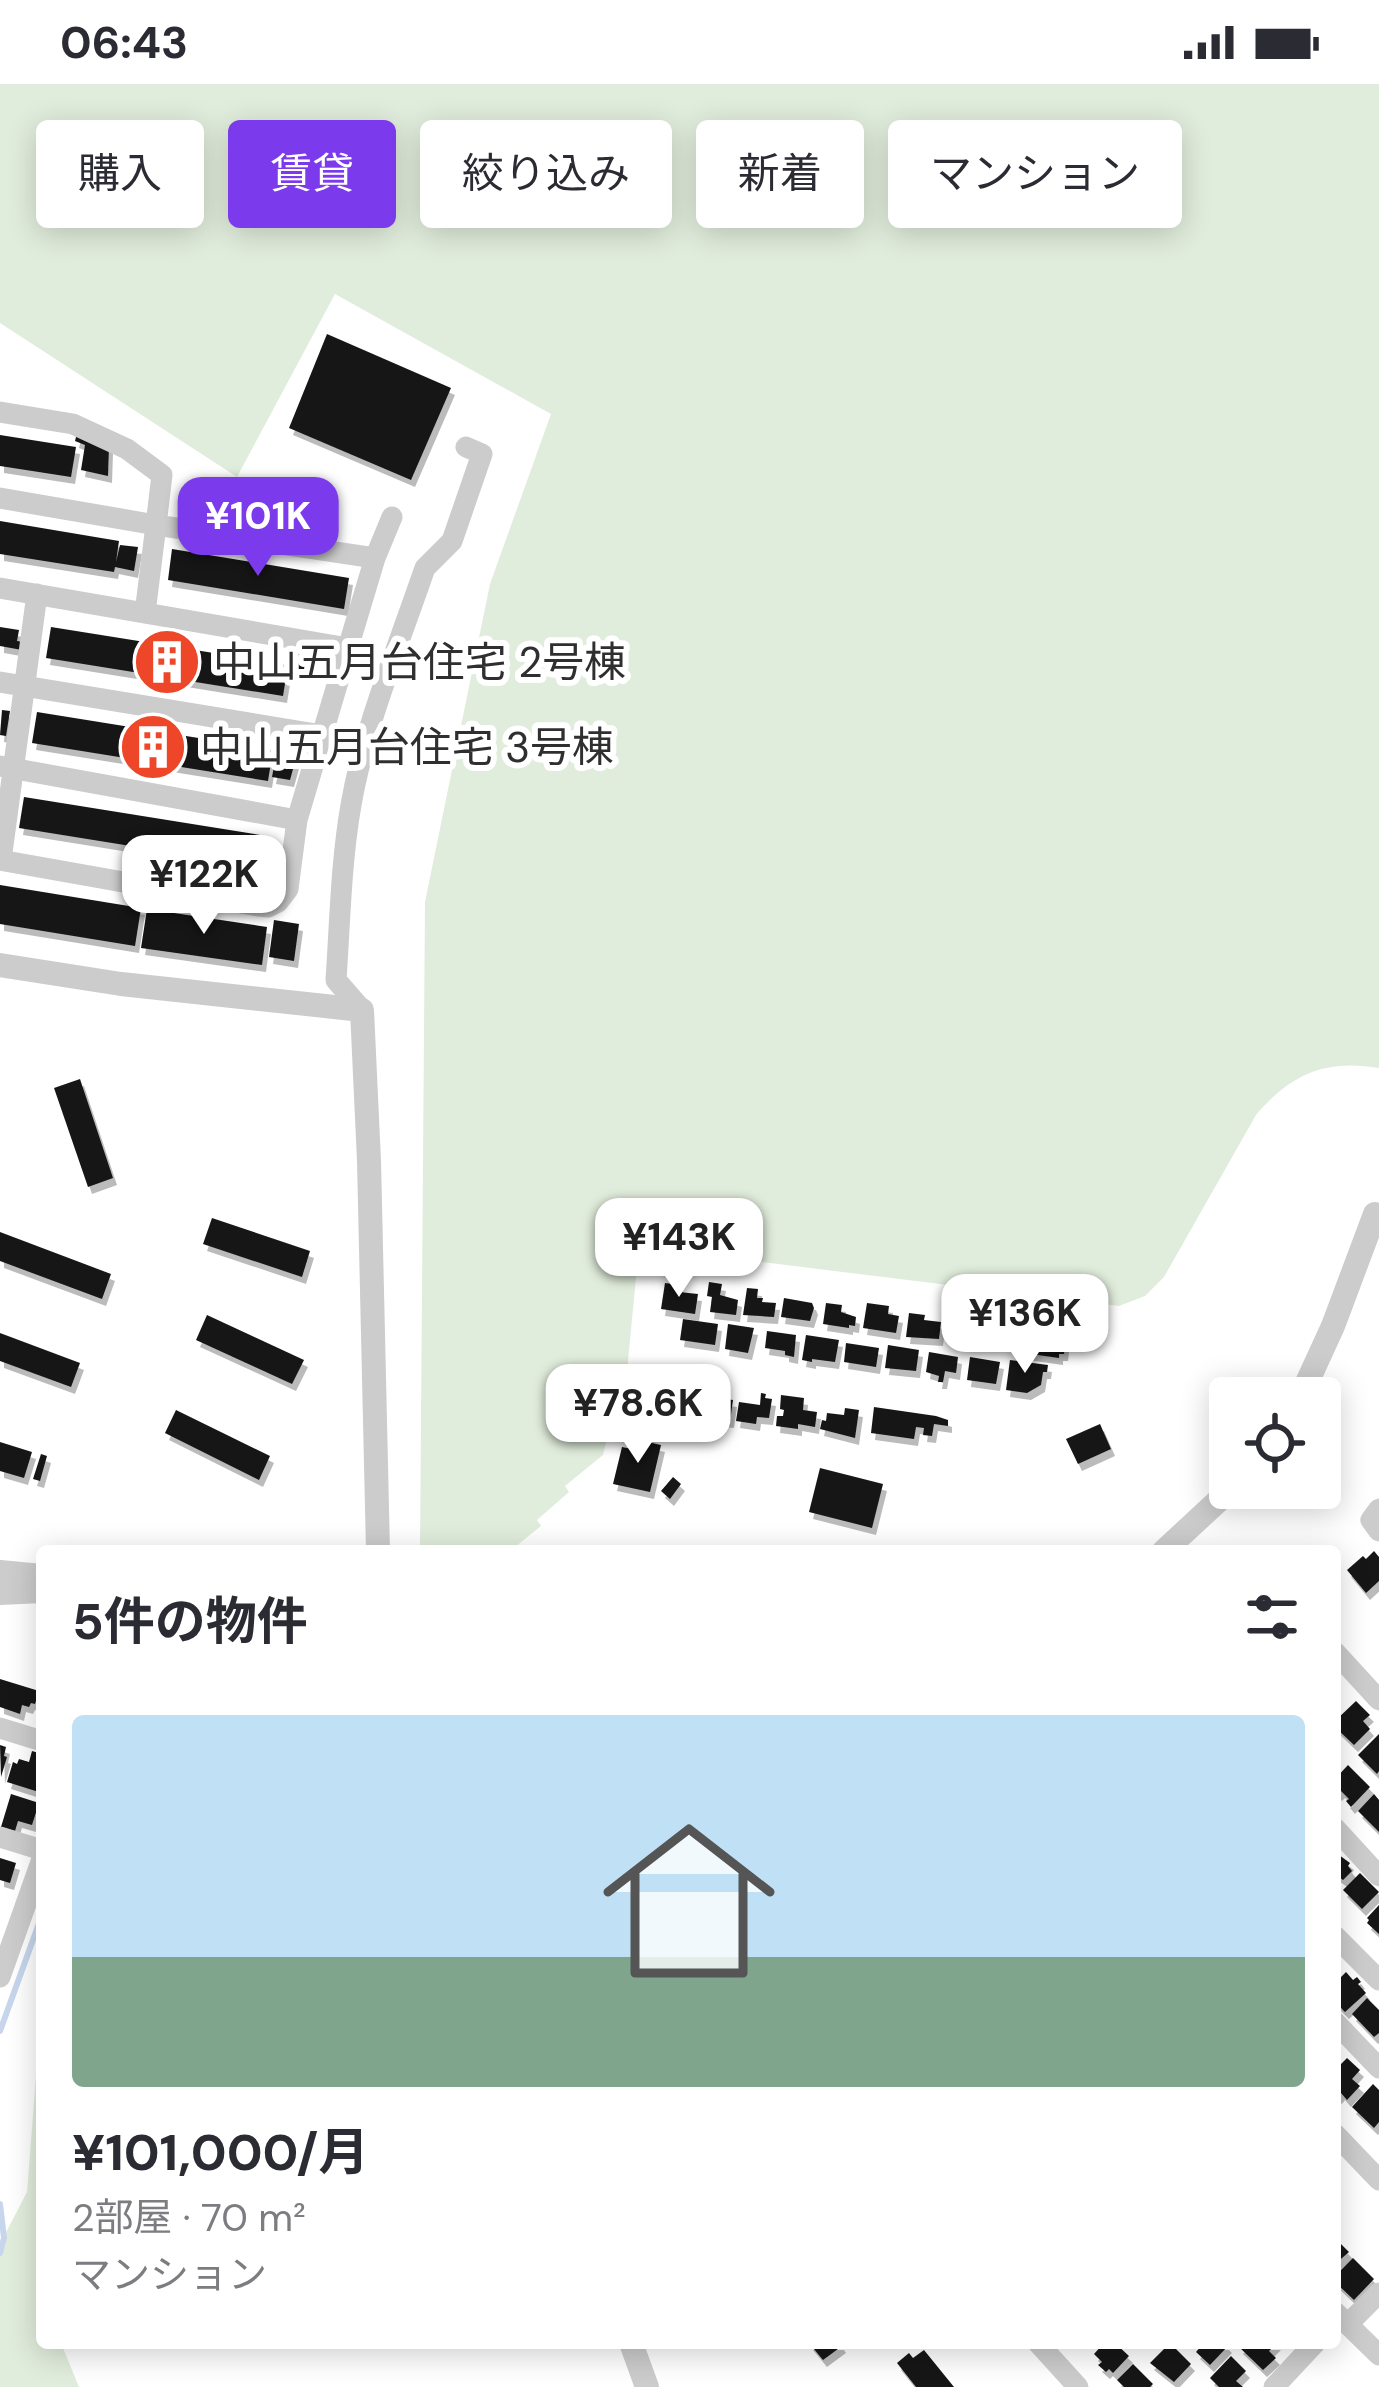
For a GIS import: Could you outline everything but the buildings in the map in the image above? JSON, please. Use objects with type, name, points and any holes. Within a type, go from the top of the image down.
[{"type":"street","points":[[0,412],[73,424],[127,449],[162,475],[145,613]]},
{"type":"street","points":[[378,1545],[362,1010],[336,980],[344,854],[366,740],[418,585],[425,568],[452,541],[482,454],[466,447]]},
{"type":"street","points":[[0,498],[375,558]]},
{"type":"street","points":[[37,594],[6,767],[0,860],[268,907],[288,889],[297,820],[375,558],[392,517]]},
{"type":"street","points":[[0,588],[348,648]]},
{"type":"street","points":[[0,682],[322,736]]},
{"type":"street","points":[[6,767],[297,820]]},
{"type":"street","points":[[0,965],[121,984],[362,1010]]},
{"type":"street","points":[[1310,1377],[1375,1214]]},
{"type":"street","points":[[1170,1545],[1209,1509]]},
{"type":"street","points":[[1379,1509],[1371,1520],[1379,1531]]},
{"type":"street","points":[[0,1572],[36,1575]]},
{"type":"street","points":[[0,1593],[36,1591]]},
{"type":"street","points":[[1341,1661],[1379,1700]]},
{"type":"street","points":[[0,1728],[36,1739]]},
{"type":"street","points":[[1341,1835],[1379,1876]]},
{"type":"street","points":[[0,1838],[36,1848]]},
{"type":"street","points":[[1,1967],[36,1875]]},
{"type":"street","points":[[1341,1942],[1379,1980]]},
{"type":"street","points":[[1341,2028],[1379,2068]]},
{"type":"street","points":[[1341,2140],[1379,2180]]},
{"type":"street","points":[[1341,2319],[1353,2318],[1379,2293]]},
{"type":"street","points":[[1341,2322],[1379,2355]]},
{"type":"street","points":[[633,2349],[647,2387]]},
{"type":"street","points":[[1043,2349],[1078,2387]]},
{"type":"street","points":[[1274,2387],[1309,2349]]},
{"type":"green space","points":[[0,84],[1379,84],[1379,1068],[1326,1068],[1282,1089],[1256,1115],[1164,1277],[1145,1296],[1119,1306],[639,1247],[622,1423],[611,1422],[603,1455],[565,1486],[569,1492],[537,1520],[541,1526],[517,1545],[420,1545],[425,902],[490,584],[551,414],[335,294],[237,477],[0,323]]},
{"type":"green space","points":[[36,2076],[36,2349],[63,2349],[79,2387],[0,2387],[0,2244],[27,2192]]},
{"type":"waterway","points":[[0,2031],[36,1932]]},
{"type":"waterway","points":[[0,2204],[4,2238],[0,2253]]},
{"type":"place","name":"中山五月台住宅 2号棟","points":[[167,662]]},
{"type":"place","name":"中山五月台住宅 3号棟","points":[[153,747]]}]
